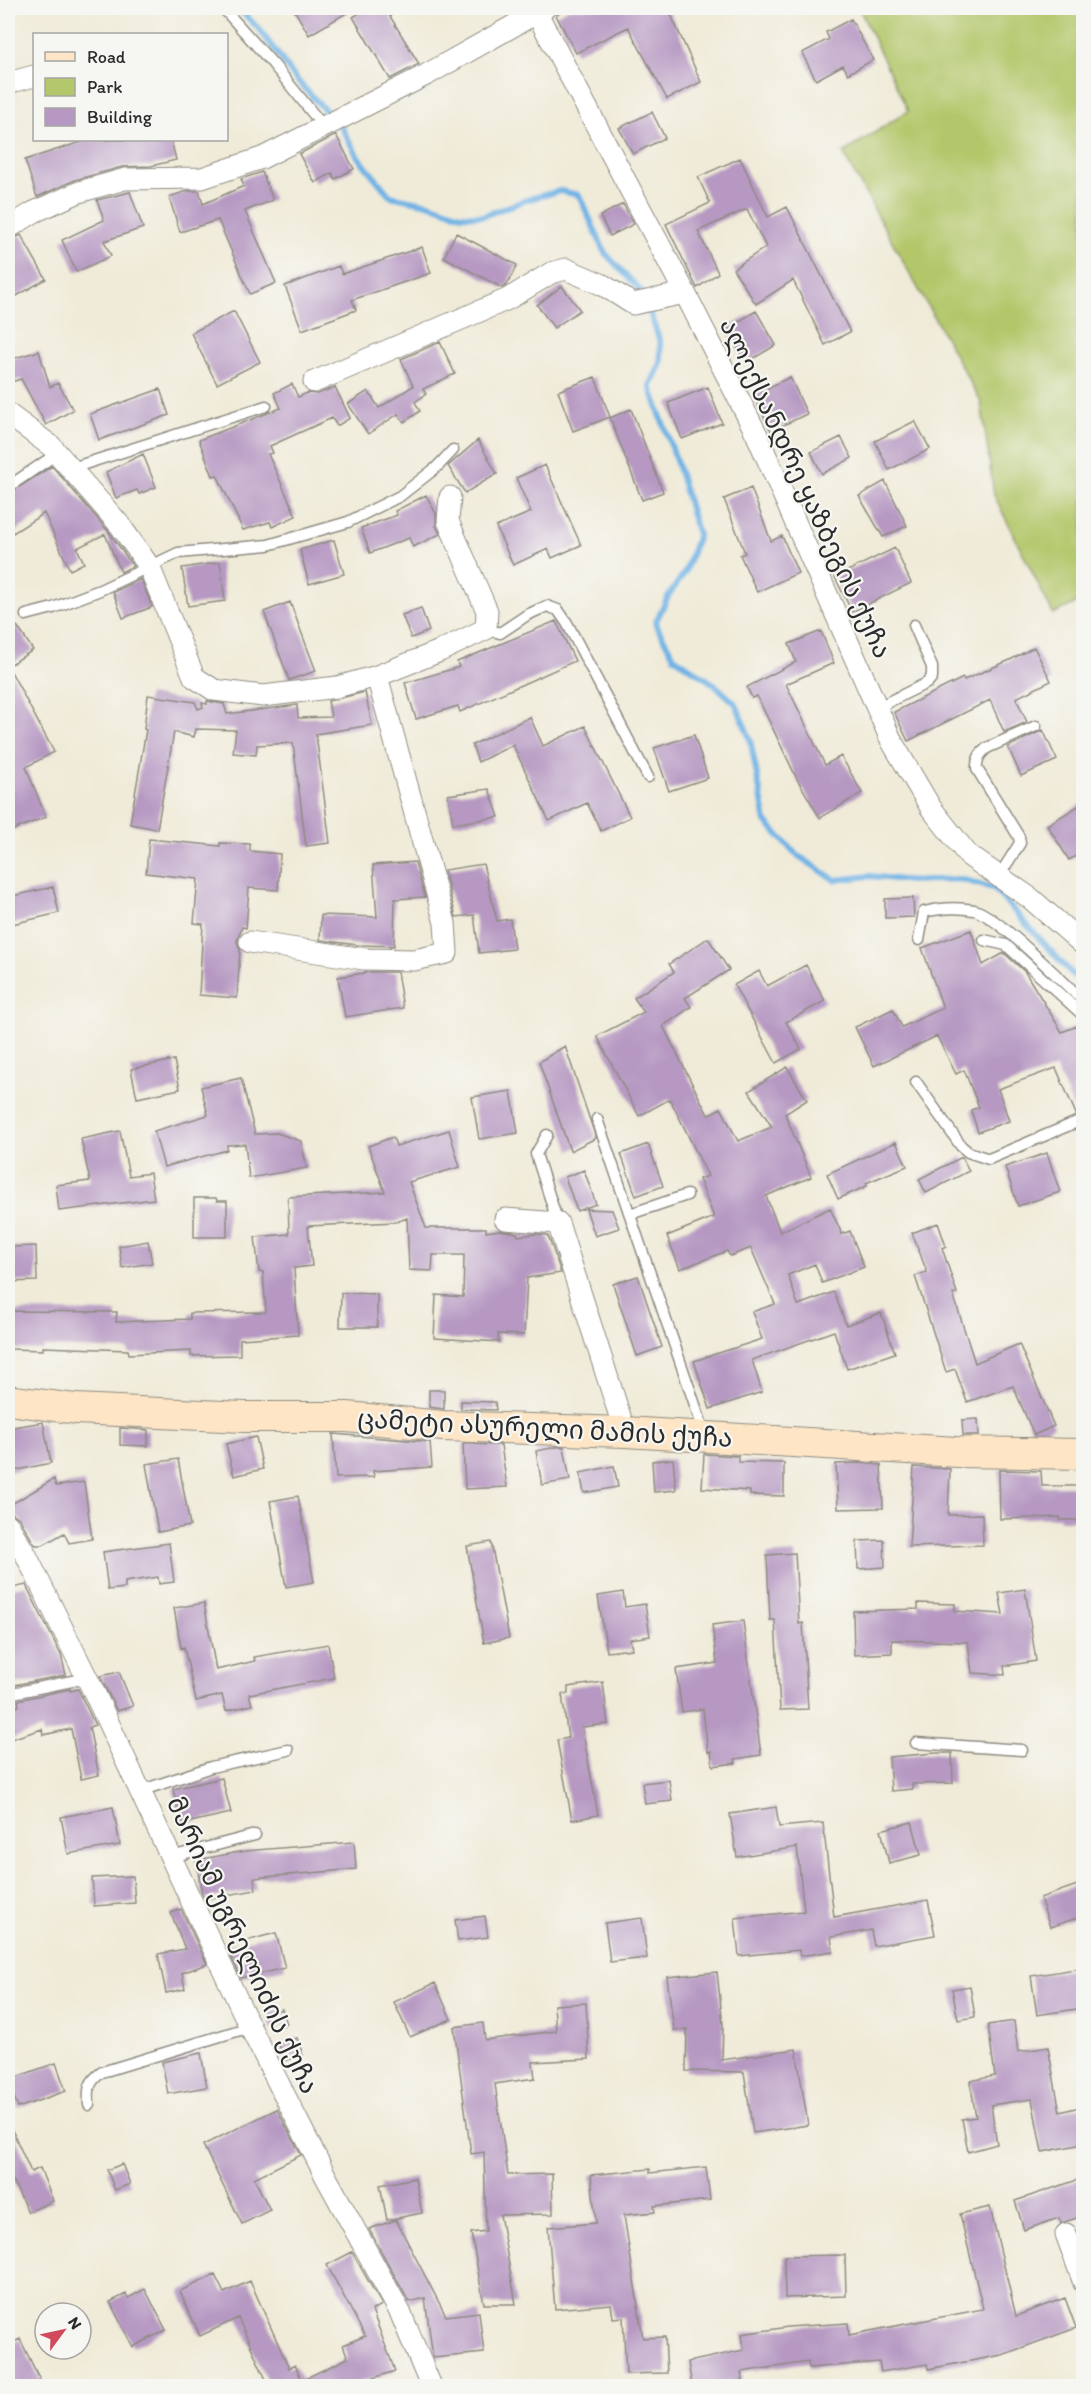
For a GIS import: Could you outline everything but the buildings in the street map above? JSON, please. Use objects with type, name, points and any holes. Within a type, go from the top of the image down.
[{"type":"street","points":[[8,228],[34,212],[79,192],[125,179],[202,178],[262,158],[426,75],[539,9]]},
{"type":"street","name":"ალექსანდრე ყაზბეგის ქუჩა","points":[[539,9],[678,294],[756,433],[892,742],[931,808],[968,855],[1029,898],[1083,945]]},
{"type":"street","points":[[8,84],[33,76]]},
{"type":"street","points":[[314,382],[508,299],[551,273],[566,269],[603,285],[633,304],[678,294]]},
{"type":"street","points":[[8,414],[65,461],[119,524],[149,566],[194,677],[214,690],[263,696],[337,687],[377,676],[440,651],[486,628],[487,611],[448,521],[450,497]]},
{"type":"street","points":[[250,942],[364,959],[414,960],[447,953],[445,923],[377,676]]},
{"type":"street","points":[[505,1219],[558,1224],[625,1432]]},
{"type":"street","name":"ცამეტი ასურელი მამის ქუჩა","points":[[8,1400],[87,1410],[244,1417],[347,1417],[443,1426],[625,1432],[957,1452],[1083,1454]]},
{"type":"street","name":"მარიამ უგრელიძის ქუჩა","points":[[8,1525],[26,1555],[87,1678],[250,2027],[326,2177],[400,2312],[431,2386]]},
{"type":"street","points":[[1066,2234],[1083,2283]]},
{"type":"lane","points":[[222,8],[273,64],[331,122]]},
{"type":"lane","points":[[8,487],[65,461],[266,406]]},
{"type":"lane","points":[[27,615],[53,608],[100,590],[178,553],[267,545],[348,522],[400,496],[437,467],[453,450]]},
{"type":"lane","points":[[486,628],[500,633],[527,615],[547,606],[558,610],[648,777]]},
{"type":"lane","points":[[876,708],[927,683],[932,677],[932,667],[914,625]]},
{"type":"lane","points":[[999,876],[1020,843],[1019,837],[977,769],[976,763],[987,748],[1036,726]]},
{"type":"lane","points":[[919,940],[924,912],[939,908],[976,910],[997,923],[1083,1001]]},
{"type":"lane","points":[[984,940],[1006,945],[1083,1016]]},
{"type":"lane","points":[[915,1082],[961,1146],[968,1152],[989,1159],[1083,1119]]},
{"type":"lane","points":[[597,1119],[706,1437]]},
{"type":"lane","points":[[547,1135],[536,1154],[558,1224]]},
{"type":"lane","points":[[630,1214],[687,1195]]},
{"type":"lane","points":[[8,1694],[87,1678]]},
{"type":"lane","points":[[916,1743],[1022,1750]]},
{"type":"lane","points":[[140,1791],[211,1767],[288,1750]]},
{"type":"lane","points":[[171,1857],[255,1834]]},
{"type":"lane","points":[[89,2105],[88,2086],[92,2079],[102,2072],[250,2027]]},
{"type":"green space","points":[[859,8],[1083,8],[1083,600],[1053,614],[994,495],[981,402],[843,153],[908,111]]},
{"type":"waterway","points":[[238,8],[260,30],[295,78],[341,127],[358,157],[390,196],[429,204],[461,215],[483,216],[529,199],[560,191],[579,195],[605,253],[643,293],[660,342],[661,363],[650,386],[675,457],[698,535],[685,572],[669,595],[655,623],[674,657],[714,684],[736,704],[750,739],[766,822],[797,855],[835,880],[870,876],[910,881],[960,879],[993,888],[1074,976]]}]
